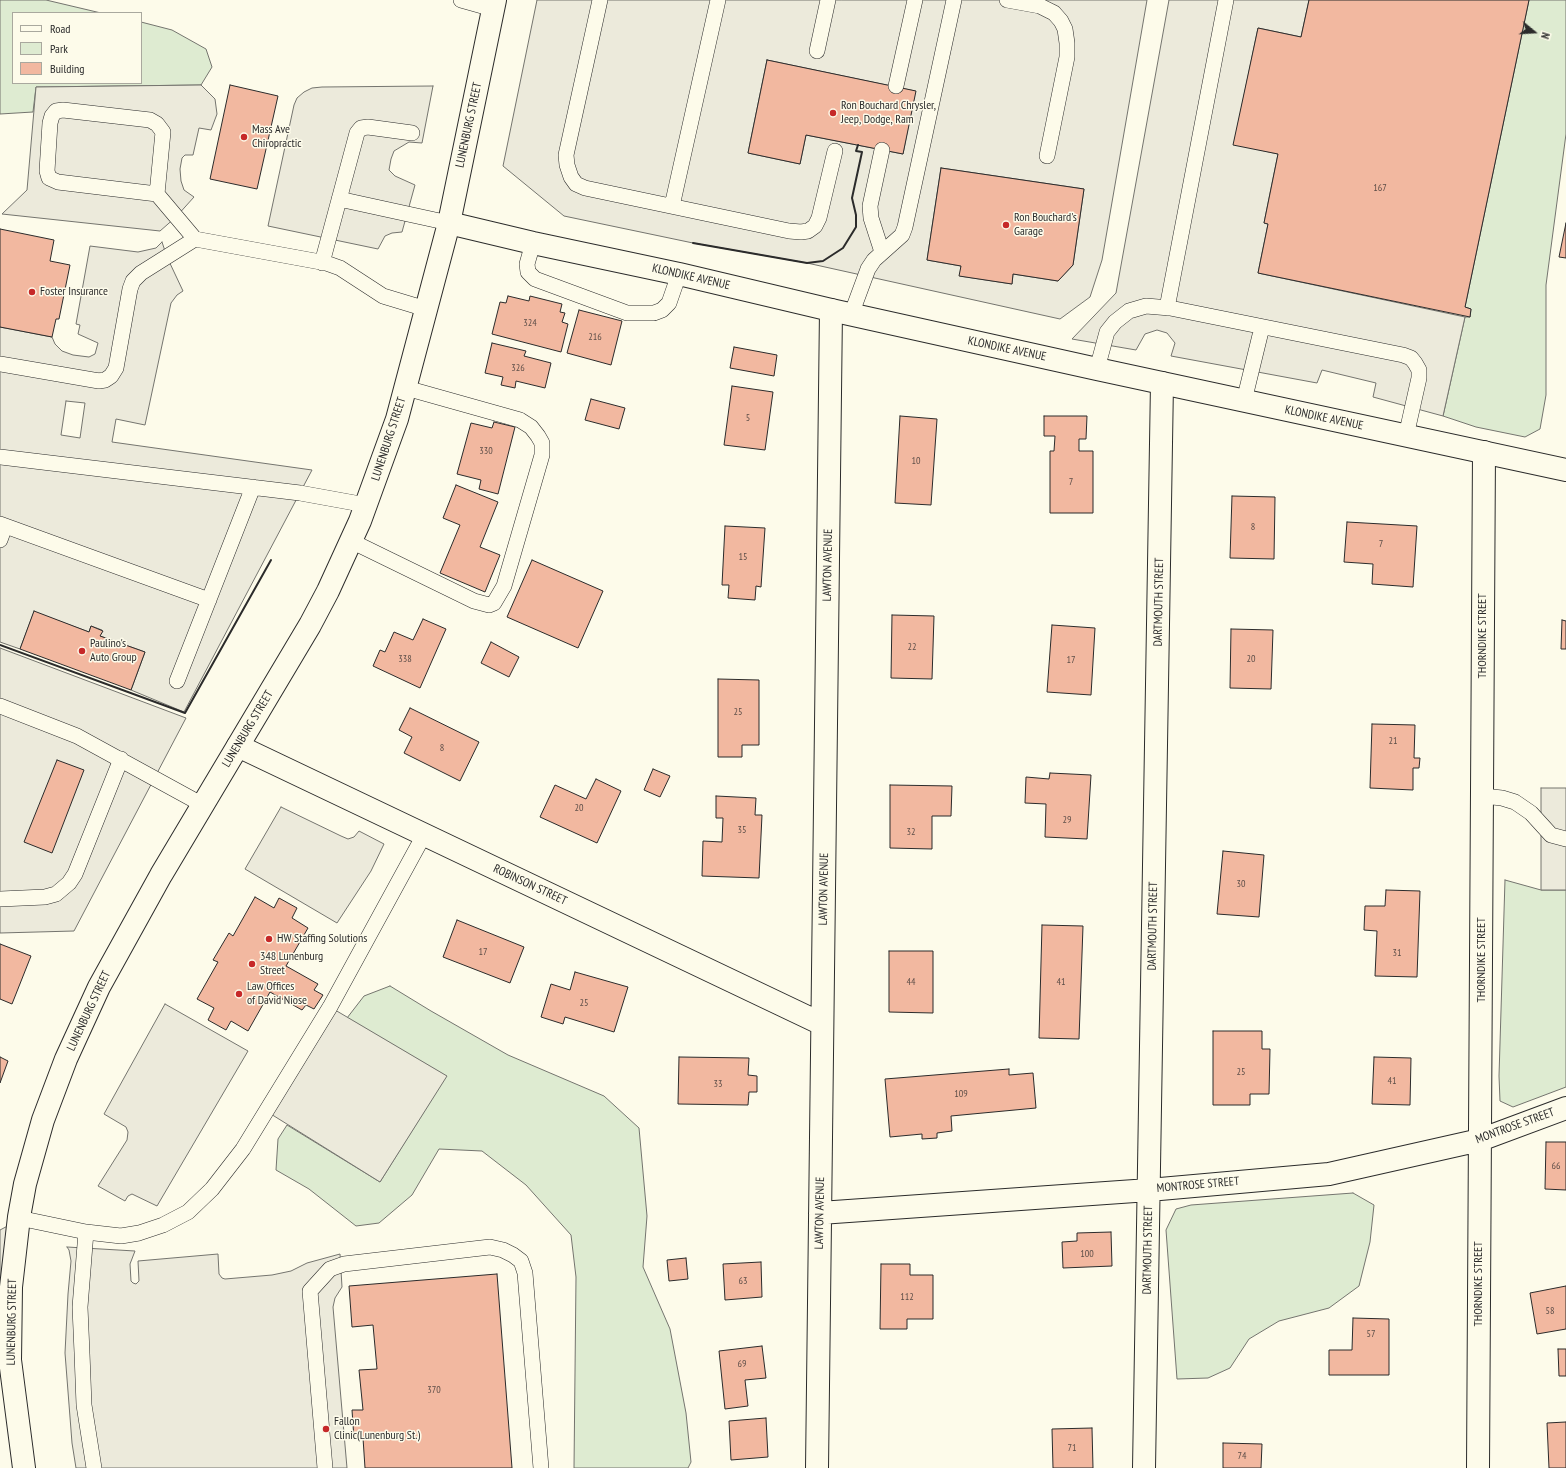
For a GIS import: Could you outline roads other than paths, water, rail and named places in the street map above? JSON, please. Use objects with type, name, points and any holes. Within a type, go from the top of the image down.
[{"type":"street","name":"LUNENBURG STREET","points":[[22,1458],[7,1384],[10,1360],[9,1324],[11,1287],[19,1218],[27,1177],[43,1120],[54,1089],[82,1022],[99,987],[135,919],[310,625],[351,542],[366,505],[395,426],[449,223],[494,5]]},
{"type":"street","name":"KLONDIKE AVENUE","points":[[449,223],[1097,370],[1566,470]]},
{"type":"street","name":"LAWTON AVENUE","points":[[817,1468],[822,1024],[841,312]]},
{"type":"street","name":"DARTMOUTH STREET","points":[[1144,1468],[1162,383]]},
{"type":"street","name":"THORNDIKE STREET","points":[[1478,1468],[1484,452]]},
{"type":"street","name":"ROBINSON STREET","points":[[238,746],[822,1024]]},
{"type":"street","name":"MONTROSE STREET","points":[[820,1213],[1149,1190],[1330,1174],[1480,1140],[1566,1108]]},
{"type":"lane","points":[[461,0],[494,5]]},
{"type":"lane","points":[[600,0],[566,154],[566,165],[576,184],[585,188],[789,231],[808,231],[815,226],[820,218],[836,151]]},
{"type":"lane","points":[[672,206],[718,0]]},
{"type":"lane","points":[[817,51],[828,0]]},
{"type":"lane","points":[[896,86],[915,0]]},
{"type":"lane","points":[[841,312],[868,269],[882,252],[902,235],[905,227],[954,0]]},
{"type":"lane","points":[[1008,0],[1040,6],[1054,13],[1061,21],[1065,29],[1067,57],[1047,156]]},
{"type":"lane","points":[[1167,308],[1226,0]]},
{"type":"lane","points":[[157,194],[163,132],[158,124],[150,120],[63,110],[56,111],[52,116],[50,123],[47,171],[49,178],[58,182],[157,194],[195,239],[322,262],[340,268],[383,296],[426,309]]},
{"type":"lane","points":[[322,262],[353,143],[357,133],[362,128],[368,127],[412,133]]},
{"type":"lane","points":[[882,150],[870,206],[871,218],[882,252]]},
{"type":"lane","points":[[339,199],[449,223]]},
{"type":"lane","points":[[0,364],[105,380],[111,376],[116,368],[130,289],[133,281],[141,273],[195,239]]},
{"type":"lane","points":[[533,243],[527,264],[528,272],[535,279],[627,313],[654,313],[662,310],[669,303],[679,274]]},
{"type":"lane","points":[[1097,370],[1108,332],[1115,322],[1129,311],[1146,306],[1167,308],[1403,355],[1411,358],[1419,370],[1419,378],[1406,436]]},
{"type":"lane","points":[[1244,401],[1262,327]]},
{"type":"lane","points":[[351,542],[474,601],[489,605],[494,603],[504,586],[542,455],[542,443],[531,427],[520,420],[406,388]]},
{"type":"lane","points":[[0,457],[300,493],[366,505]]},
{"type":"lane","points":[[177,680],[254,487]]},
{"type":"lane","points":[[2,530],[209,600]]},
{"type":"lane","points":[[0,706],[77,736],[203,805]]},
{"type":"lane","points":[[0,898],[45,897],[56,894],[69,883],[75,874],[121,759]]},
{"type":"lane","points":[[1483,796],[1502,798],[1515,802],[1531,813],[1551,835],[1566,839]]},
{"type":"lane","points":[[19,1218],[86,1232],[121,1236],[139,1233],[163,1225],[188,1212],[212,1189],[243,1149],[330,1007],[424,835]]},
{"type":"lane","points":[[86,1232],[80,1307],[84,1405],[94,1468]]},
{"type":"lane","points":[[325,1468],[310,1291],[330,1269],[344,1264],[490,1247],[503,1250],[513,1255],[521,1261],[525,1273],[541,1468]]},
{"type":"place","name":"Ron Bouchard Chrysler, Jeep, Dodge, Ram","points":[[833,113]]},
{"type":"place","name":"Mass Ave Chiropractic","points":[[244,137]]},
{"type":"place","name":"Ron Bouchard's Garage","points":[[1006,225]]},
{"type":"place","name":"Foster Insurance","points":[[32,292]]},
{"type":"place","name":"Paulino's Auto Group","points":[[82,651]]},
{"type":"place","name":"HW Staffing Solutions","points":[[269,939]]},
{"type":"place","name":"348 Lunenburg Street","points":[[252,964]]},
{"type":"place","name":"Law Offices of David Niose","points":[[239,994]]},
{"type":"place","name":"Fallon Clinic(Lunenburg St.)","points":[[326,1429]]}]
